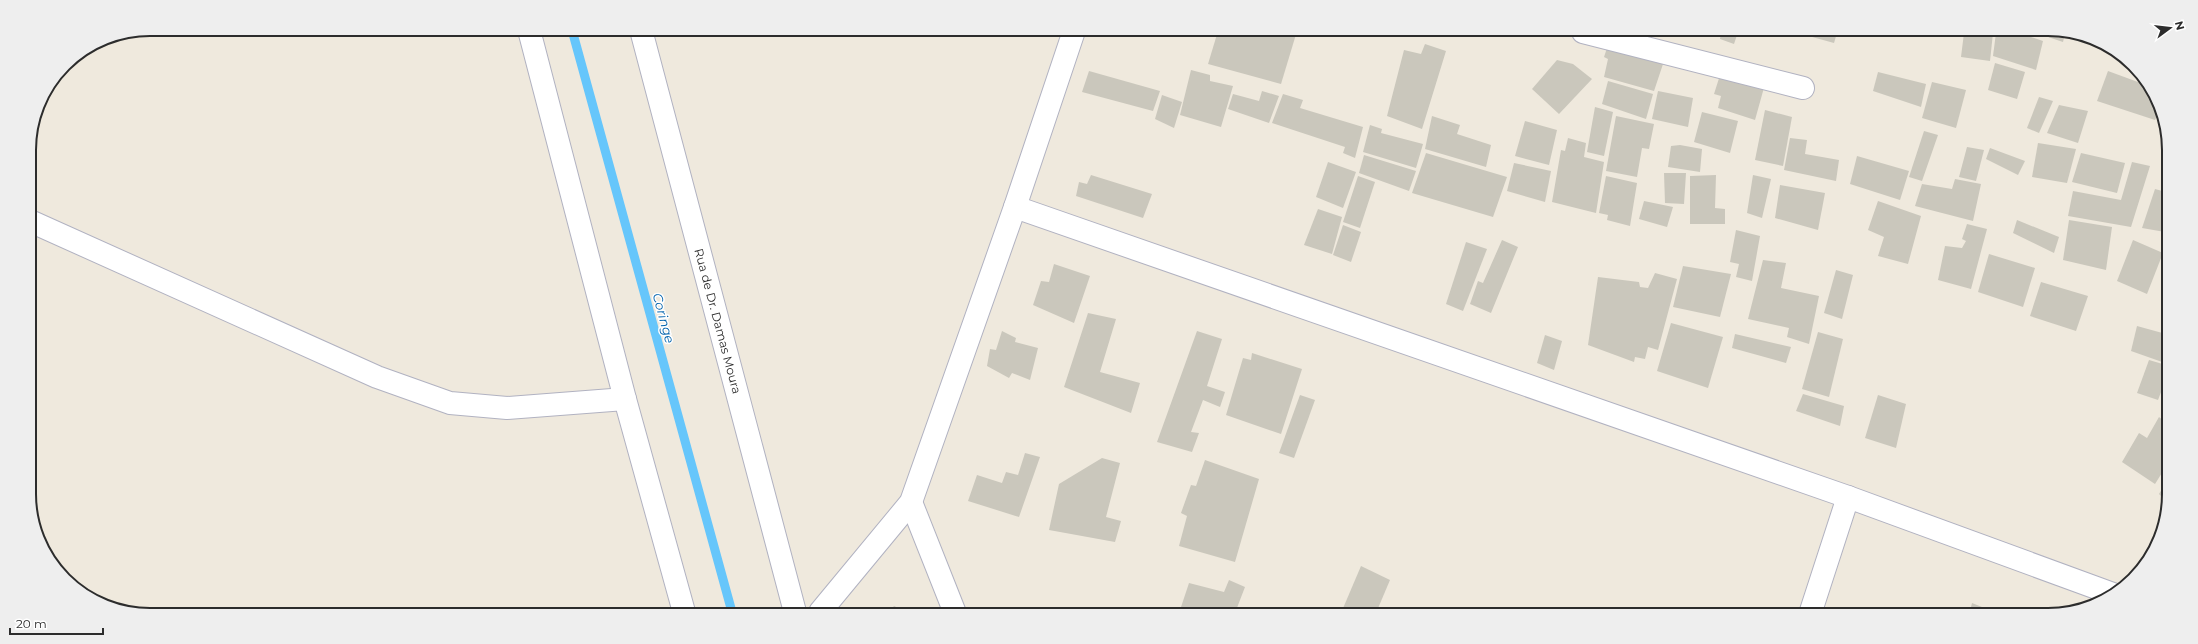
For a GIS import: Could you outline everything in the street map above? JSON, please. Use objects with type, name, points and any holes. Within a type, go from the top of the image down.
[{"type":"street","points":[[531,36],[625,399],[683,608]]},
{"type":"street","name":"Rua de Dr. Damas Moura","points":[[643,36],[794,608]]},
{"type":"street","points":[[823,608],[911,502],[1015,206],[1072,36]]},
{"type":"street","points":[[1599,36],[1803,88]]},
{"type":"street","points":[[1015,206],[1848,496],[2106,592]]},
{"type":"street","points":[[36,224],[377,378],[450,403],[507,408],[625,399]]},
{"type":"street","points":[[1812,608],[1848,496]]},
{"type":"street","points":[[911,502],[954,608]]},
{"type":"building","points":[[1216,36],[1295,36],[1281,84],[1208,64]]},
{"type":"building","points":[[1720,36],[1737,36],[1734,44],[1720,39]]},
{"type":"building","points":[[1809,36],[1836,36],[1834,43]]},
{"type":"building","points":[[1964,36],[1993,36],[1990,61],[1961,57]]},
{"type":"building","points":[[1996,36],[2028,36],[2043,41],[2036,70],[1993,56]]},
{"type":"building","points":[[2045,36],[2064,37],[2063,42]]},
{"type":"building","points":[[1425,44],[1446,51],[1422,129],[1387,116],[1404,50],[1421,54]]},
{"type":"building","points":[[1608,45],[1628,54],[1663,64],[1654,91],[1604,77],[1608,59],[1604,57]]},
{"type":"building","points":[[1557,60],[1573,64],[1592,79],[1559,114],[1532,89]]},
{"type":"building","points":[[1995,63],[2025,72],[2017,99],[1988,90]]},
{"type":"building","points":[[1191,70],[1210,75],[1210,81],[1233,86],[1221,127],[1180,115]]},
{"type":"building","points":[[1089,71],[1160,91],[1153,111],[1082,92]]},
{"type":"building","points":[[2108,71],[2140,83],[2150,100],[2157,117],[2155,120],[2097,101]]},
{"type":"building","points":[[1721,72],[1765,84],[1755,120],[1718,108],[1721,96],[1714,94]]},
{"type":"building","points":[[1878,72],[1926,84],[1921,107],[1873,91]]},
{"type":"building","points":[[1608,81],[1653,94],[1646,119],[1602,104]]},
{"type":"building","points":[[1932,82],[1966,90],[1956,128],[1922,118]]},
{"type":"building","points":[[1262,91],[1279,96],[1269,123],[1228,109],[1233,94],[1259,101]]},
{"type":"building","points":[[1658,91],[1693,98],[1688,127],[1652,119]]},
{"type":"building","points":[[1283,94],[1303,100],[1300,108],[1363,127],[1355,158],[1343,153],[1345,147],[1272,123]]},
{"type":"building","points":[[1162,95],[1182,102],[1174,128],[1155,119]]},
{"type":"building","points":[[2039,97],[2053,101],[2039,133],[2027,128]]},
{"type":"building","points":[[2059,105],[2088,111],[2078,143],[2047,133]]},
{"type":"building","points":[[1595,107],[1613,112],[1604,156],[1587,152]]},
{"type":"building","points":[[1765,110],[1792,117],[1783,166],[1755,160]]},
{"type":"building","points":[[1702,112],[1738,121],[1730,153],[1694,142]]},
{"type":"building","points":[[1432,116],[1460,125],[1457,134],[1491,145],[1486,167],[1425,149]]},
{"type":"building","points":[[1616,116],[1654,124],[1649,149],[1642,148],[1637,177],[1606,171]]},
{"type":"building","points":[[1525,121],[1557,130],[1549,165],[1515,156]]},
{"type":"building","points":[[1370,125],[1382,129],[1381,133],[1423,144],[1416,168],[1363,152]]},
{"type":"building","points":[[1924,131],[1938,135],[1922,181],[1909,177]]},
{"type":"building","points":[[1568,138],[1586,143],[1584,157],[1604,162],[1596,213],[1552,202],[1561,150],[1565,151]]},
{"type":"building","points":[[1790,138],[1807,140],[1805,154],[1839,160],[1836,181],[1784,170]]},
{"type":"building","points":[[2038,143],[2076,149],[2067,183],[2032,177]]},
{"type":"building","points":[[1680,145],[1702,149],[1700,172],[1668,167],[1671,146]]},
{"type":"building","points":[[1967,147],[1984,150],[1976,181],[1959,177]]},
{"type":"building","points":[[1990,148],[2025,161],[2018,175],[1986,159]]},
{"type":"building","points":[[1426,153],[1507,177],[1493,217],[1412,193]]},
{"type":"building","points":[[2081,153],[2125,163],[2117,193],[2072,182]]},
{"type":"building","points":[[1364,155],[1416,171],[1409,191],[1359,173]]},
{"type":"building","points":[[1857,156],[1909,171],[1900,200],[1850,184]]},
{"type":"building","points":[[1328,162],[1356,172],[1343,208],[1316,197]]},
{"type":"building","points":[[2132,162],[2150,166],[2131,227],[2068,216],[2073,191],[2121,200]]},
{"type":"building","points":[[1514,163],[1551,171],[1545,202],[1507,191]]},
{"type":"building","points":[[1664,173],[1686,173],[1684,204],[1665,203]]},
{"type":"building","points":[[1091,175],[1152,194],[1143,218],[1076,196],[1079,182],[1087,184]]},
{"type":"building","points":[[1716,175],[1715,208],[1725,209],[1725,224],[1690,224],[1690,176]]},
{"type":"building","points":[[1753,175],[1771,179],[1762,218],[1747,213]]},
{"type":"building","points":[[1358,176],[1375,182],[1360,228],[1343,222]]},
{"type":"building","points":[[1606,176],[1637,183],[1630,226],[1607,220],[1608,215],[1599,213]]},
{"type":"building","points":[[1955,179],[1981,184],[1973,221],[1915,206],[1922,184],[1952,189]]},
{"type":"building","points":[[1780,185],[1825,193],[1818,230],[1775,218]]},
{"type":"building","points":[[2155,189],[2162,191],[2162,231],[2142,228]]},
{"type":"building","points":[[1644,201],[1673,207],[1667,227],[1639,219]]},
{"type":"building","points":[[1878,201],[1921,216],[1908,264],[1878,256],[1884,237],[1868,230]]},
{"type":"building","points":[[1318,209],[1342,217],[1332,254],[1304,245]]},
{"type":"building","points":[[2017,220],[2059,237],[2054,253],[2013,233]]},
{"type":"building","points":[[2069,220],[2112,227],[2106,270],[2063,260]]},
{"type":"building","points":[[1967,224],[1987,229],[1971,289],[1938,280],[1945,246],[1962,248],[1966,241],[1962,239]]},
{"type":"building","points":[[1343,225],[1361,232],[1351,262],[1333,255]]},
{"type":"building","points":[[1736,230],[1760,236],[1752,281],[1736,277],[1739,264],[1730,262]]},
{"type":"building","points":[[1502,240],[1518,247],[1491,313],[1470,304],[1478,281],[1483,283]]},
{"type":"building","points":[[2133,240],[2162,253],[2147,294],[2117,281]]},
{"type":"building","points":[[1466,242],[1487,249],[1463,311],[1446,304]]},
{"type":"building","points":[[1989,254],[2035,268],[2023,307],[1978,292]]},
{"type":"building","points":[[1763,260],[1786,263],[1781,288],[1819,296],[1809,344],[1787,337],[1789,328],[1748,319]]},
{"type":"building","points":[[1054,264],[1090,276],[1074,323],[1033,305],[1041,281],[1049,282]]},
{"type":"building","points":[[1683,266],[1731,274],[1720,317],[1673,307]]},
{"type":"building","points":[[1836,270],[1853,275],[1842,319],[1824,313]]},
{"type":"building","points":[[1655,273],[1677,279],[1658,350],[1648,347],[1645,359],[1635,357],[1634,362],[1588,345],[1598,277],[1639,282],[1640,287],[1648,288]]},
{"type":"building","points":[[2041,282],[2088,296],[2076,331],[2030,316]]},
{"type":"building","points":[[1088,313],[1116,319],[1100,372],[1140,383],[1131,413],[1064,387]]},
{"type":"building","points":[[1671,323],[1723,337],[1708,388],[1657,371]]},
{"type":"building","points":[[2137,326],[2162,333],[2162,362],[2131,351]]},
{"type":"building","points":[[1002,331],[1016,338],[1015,342],[1038,348],[1030,380],[1012,373],[1009,378],[987,366],[990,349],[996,350]]},
{"type":"building","points":[[1197,331],[1222,339],[1207,386],[1225,392],[1220,407],[1203,400],[1191,432],[1199,433],[1192,452],[1157,442]]},
{"type":"building","points":[[1818,332],[1843,339],[1829,397],[1802,389]]},
{"type":"building","points":[[1735,334],[1791,347],[1786,363],[1732,348]]},
{"type":"building","points":[[1545,335],[1562,341],[1554,370],[1537,363]]},
{"type":"building","points":[[1252,353],[1302,369],[1281,434],[1226,415],[1243,358],[1251,360]]},
{"type":"building","points":[[2149,360],[2162,364],[2162,390],[2158,400],[2137,393]]},
{"type":"building","points":[[1803,394],[1844,406],[1840,426],[1796,411]]},
{"type":"building","points":[[1300,395],[1315,400],[1294,458],[1279,453]]},
{"type":"building","points":[[1878,395],[1906,404],[1896,448],[1865,438]]},
{"type":"building","points":[[2159,417],[2162,420],[2162,473],[2155,484],[2122,462],[2139,433],[2147,438]]},
{"type":"building","points":[[1025,453],[1040,457],[1019,517],[968,501],[977,475],[1002,483],[1006,472],[1018,475]]},
{"type":"building","points":[[1102,458],[1120,463],[1106,517],[1121,521],[1115,542],[1049,530],[1059,484]]},
{"type":"building","points":[[1205,460],[1259,479],[1235,562],[1179,546],[1187,516],[1181,513],[1191,485],[1196,486]]},
{"type":"building","points":[[2162,489],[2162,497],[2159,494]]},
{"type":"building","points":[[1361,566],[1390,580],[1378,608],[1343,608]]},
{"type":"building","points":[[1229,580],[1245,587],[1237,608],[1181,608],[1189,583],[1224,592]]},
{"type":"building","points":[[1972,603],[1984,608],[1971,608]]},
{"type":"waterway","name":"Coringe","points":[[574,36],[731,608]]}]
